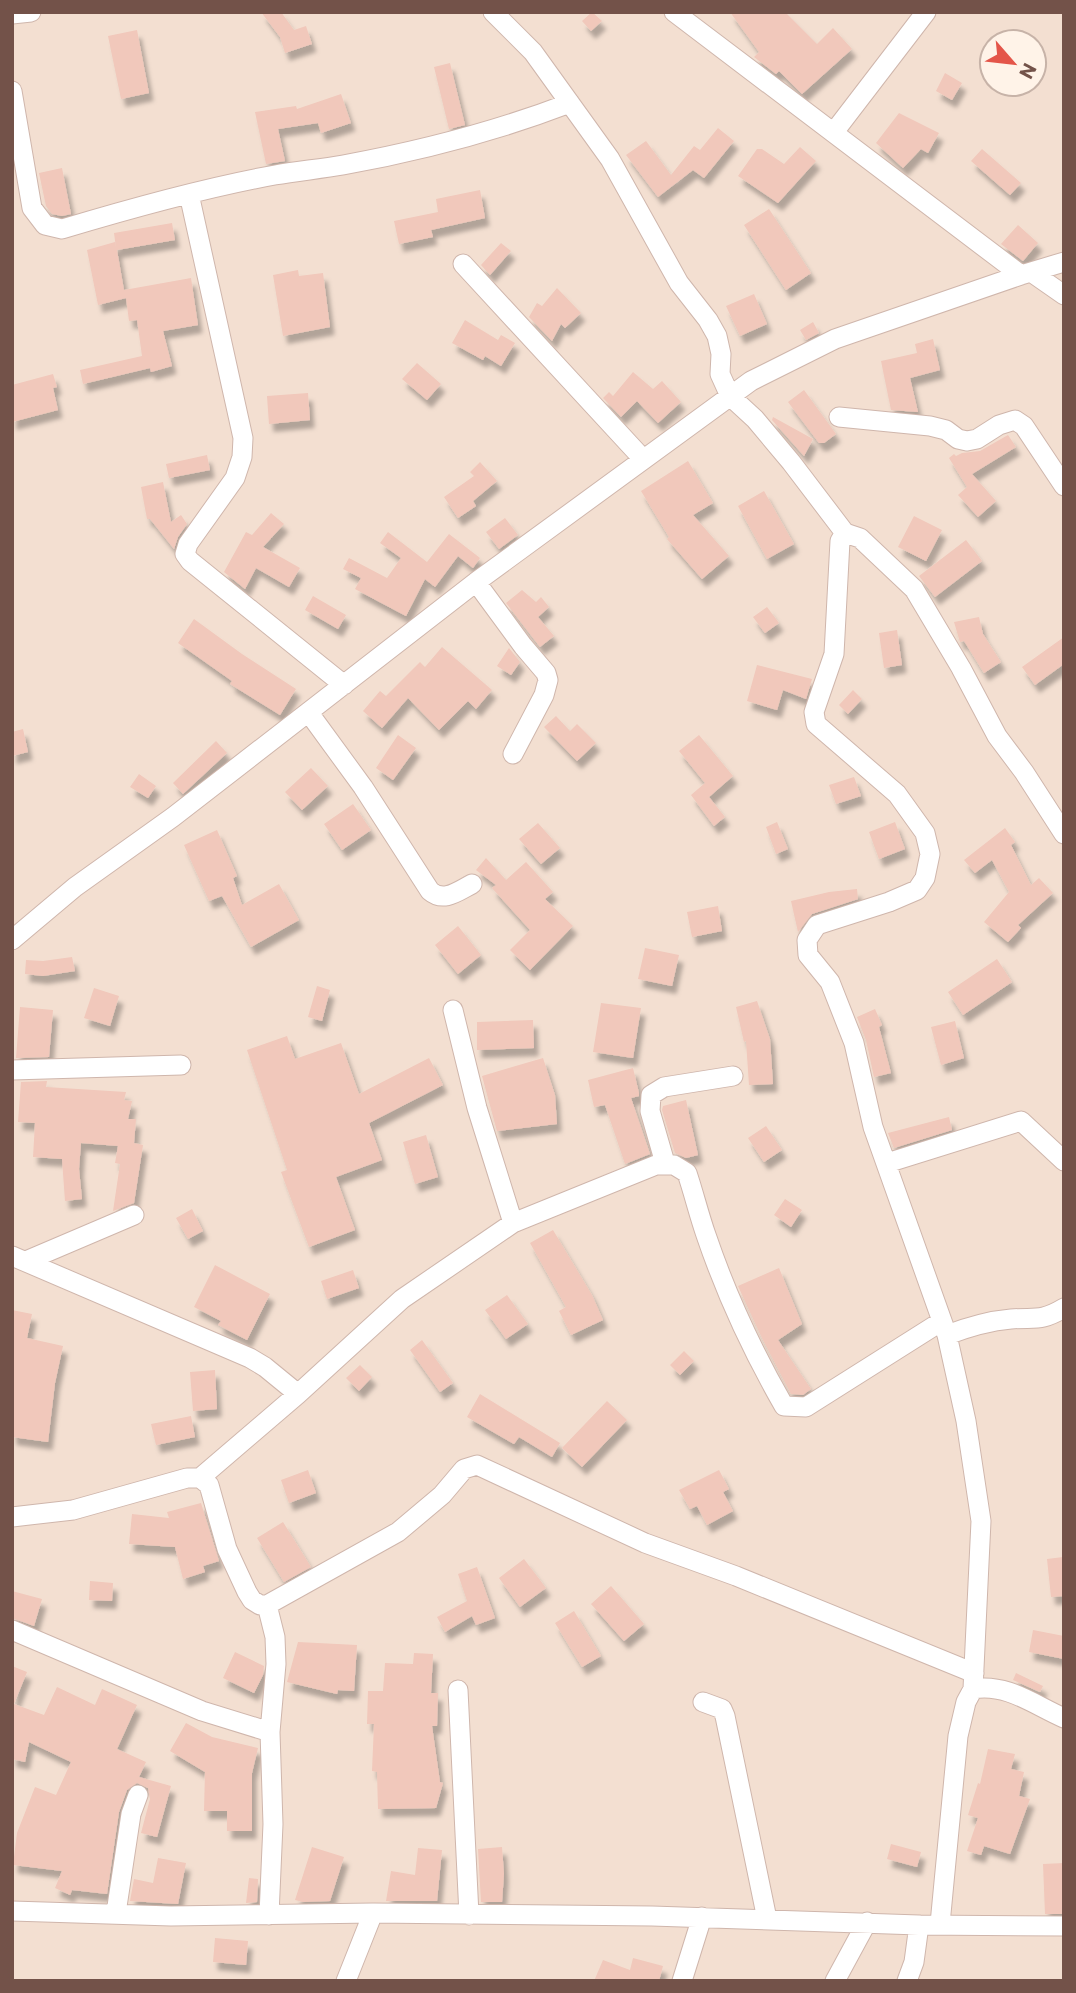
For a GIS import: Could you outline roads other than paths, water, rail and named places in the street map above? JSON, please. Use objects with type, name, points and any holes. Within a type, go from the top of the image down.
[{"type":"street","points":[[12,15],[31,12]]},
{"type":"street","points":[[493,12],[533,52],[610,159],[679,283],[717,336],[721,354],[720,374],[730,396],[755,419],[845,533],[860,538],[914,589],[997,736],[1064,834]]},
{"type":"street","points":[[834,132],[926,12]]},
{"type":"street","points":[[684,15],[834,132],[1026,273],[1064,295]]},
{"type":"street","points":[[12,92],[33,208],[45,225],[62,229],[189,194],[275,175],[405,152],[510,124],[570,103]]},
{"type":"street","points":[[189,194],[243,438],[242,457],[236,478],[188,544],[185,554],[190,561],[344,685]]},
{"type":"street","points":[[12,940],[75,887],[173,817],[476,582],[751,381],[835,339],[1064,262]]},
{"type":"street","points":[[463,264],[643,459]]},
{"type":"street","points":[[839,417],[930,426],[946,430],[967,442],[999,425],[1015,420],[1024,426],[1064,486]]},
{"type":"street","points":[[845,533],[840,541],[834,654],[814,712],[816,724],[897,794],[925,833],[930,854],[925,878],[917,891],[817,925],[807,940],[808,955],[830,982],[854,1043],[873,1127],[945,1328],[966,1421],[981,1521],[973,1681],[958,1736],[940,1924]]},
{"type":"street","points":[[476,582],[546,673],[548,680],[544,695],[513,754]]},
{"type":"street","points":[[309,713],[363,787],[430,891],[436,896],[447,897],[472,884]]},
{"type":"street","points":[[453,1010],[477,1108],[513,1223]]},
{"type":"street","points":[[12,1070],[181,1065]]},
{"type":"street","points":[[666,1163],[650,1111],[651,1095],[664,1087],[733,1076]]},
{"type":"street","points":[[887,1163],[1021,1121],[1064,1161]]},
{"type":"street","points":[[200,1478],[298,1394],[402,1299],[513,1223],[666,1163],[682,1168],[687,1173],[706,1236],[730,1294],[762,1367],[784,1406],[806,1407],[945,1328],[1014,1318],[1045,1318],[1064,1308]]},
{"type":"street","points":[[19,1259],[134,1215]]},
{"type":"street","points":[[19,1259],[243,1354],[265,1367],[298,1394]]},
{"type":"street","points":[[12,1517],[73,1510],[187,1478],[200,1478],[209,1485],[226,1549],[247,1592],[252,1600],[260,1605],[267,1605],[398,1532],[442,1495],[464,1469],[477,1465],[645,1543],[736,1576],[973,1681],[1009,1691],[1064,1718]]},
{"type":"street","points":[[267,1605],[275,1637],[276,1664],[270,1732],[273,1824],[269,1915]]},
{"type":"street","points":[[12,1630],[202,1711],[270,1732]]},
{"type":"street","points":[[458,1690],[469,1915]]},
{"type":"street","points":[[703,1702],[722,1709],[725,1716],[767,1919]]},
{"type":"street","points":[[116,1913],[131,1814],[138,1795]]},
{"type":"street","points":[[12,1911],[171,1916],[373,1913],[702,1917],[919,1925],[1064,1926]]},
{"type":"street","points":[[346,1981],[373,1913]]},
{"type":"street","points":[[682,1981],[702,1917]]},
{"type":"street","points":[[835,1981],[867,1922]]},
{"type":"street","points":[[908,1981],[914,1962],[919,1925]]}]
